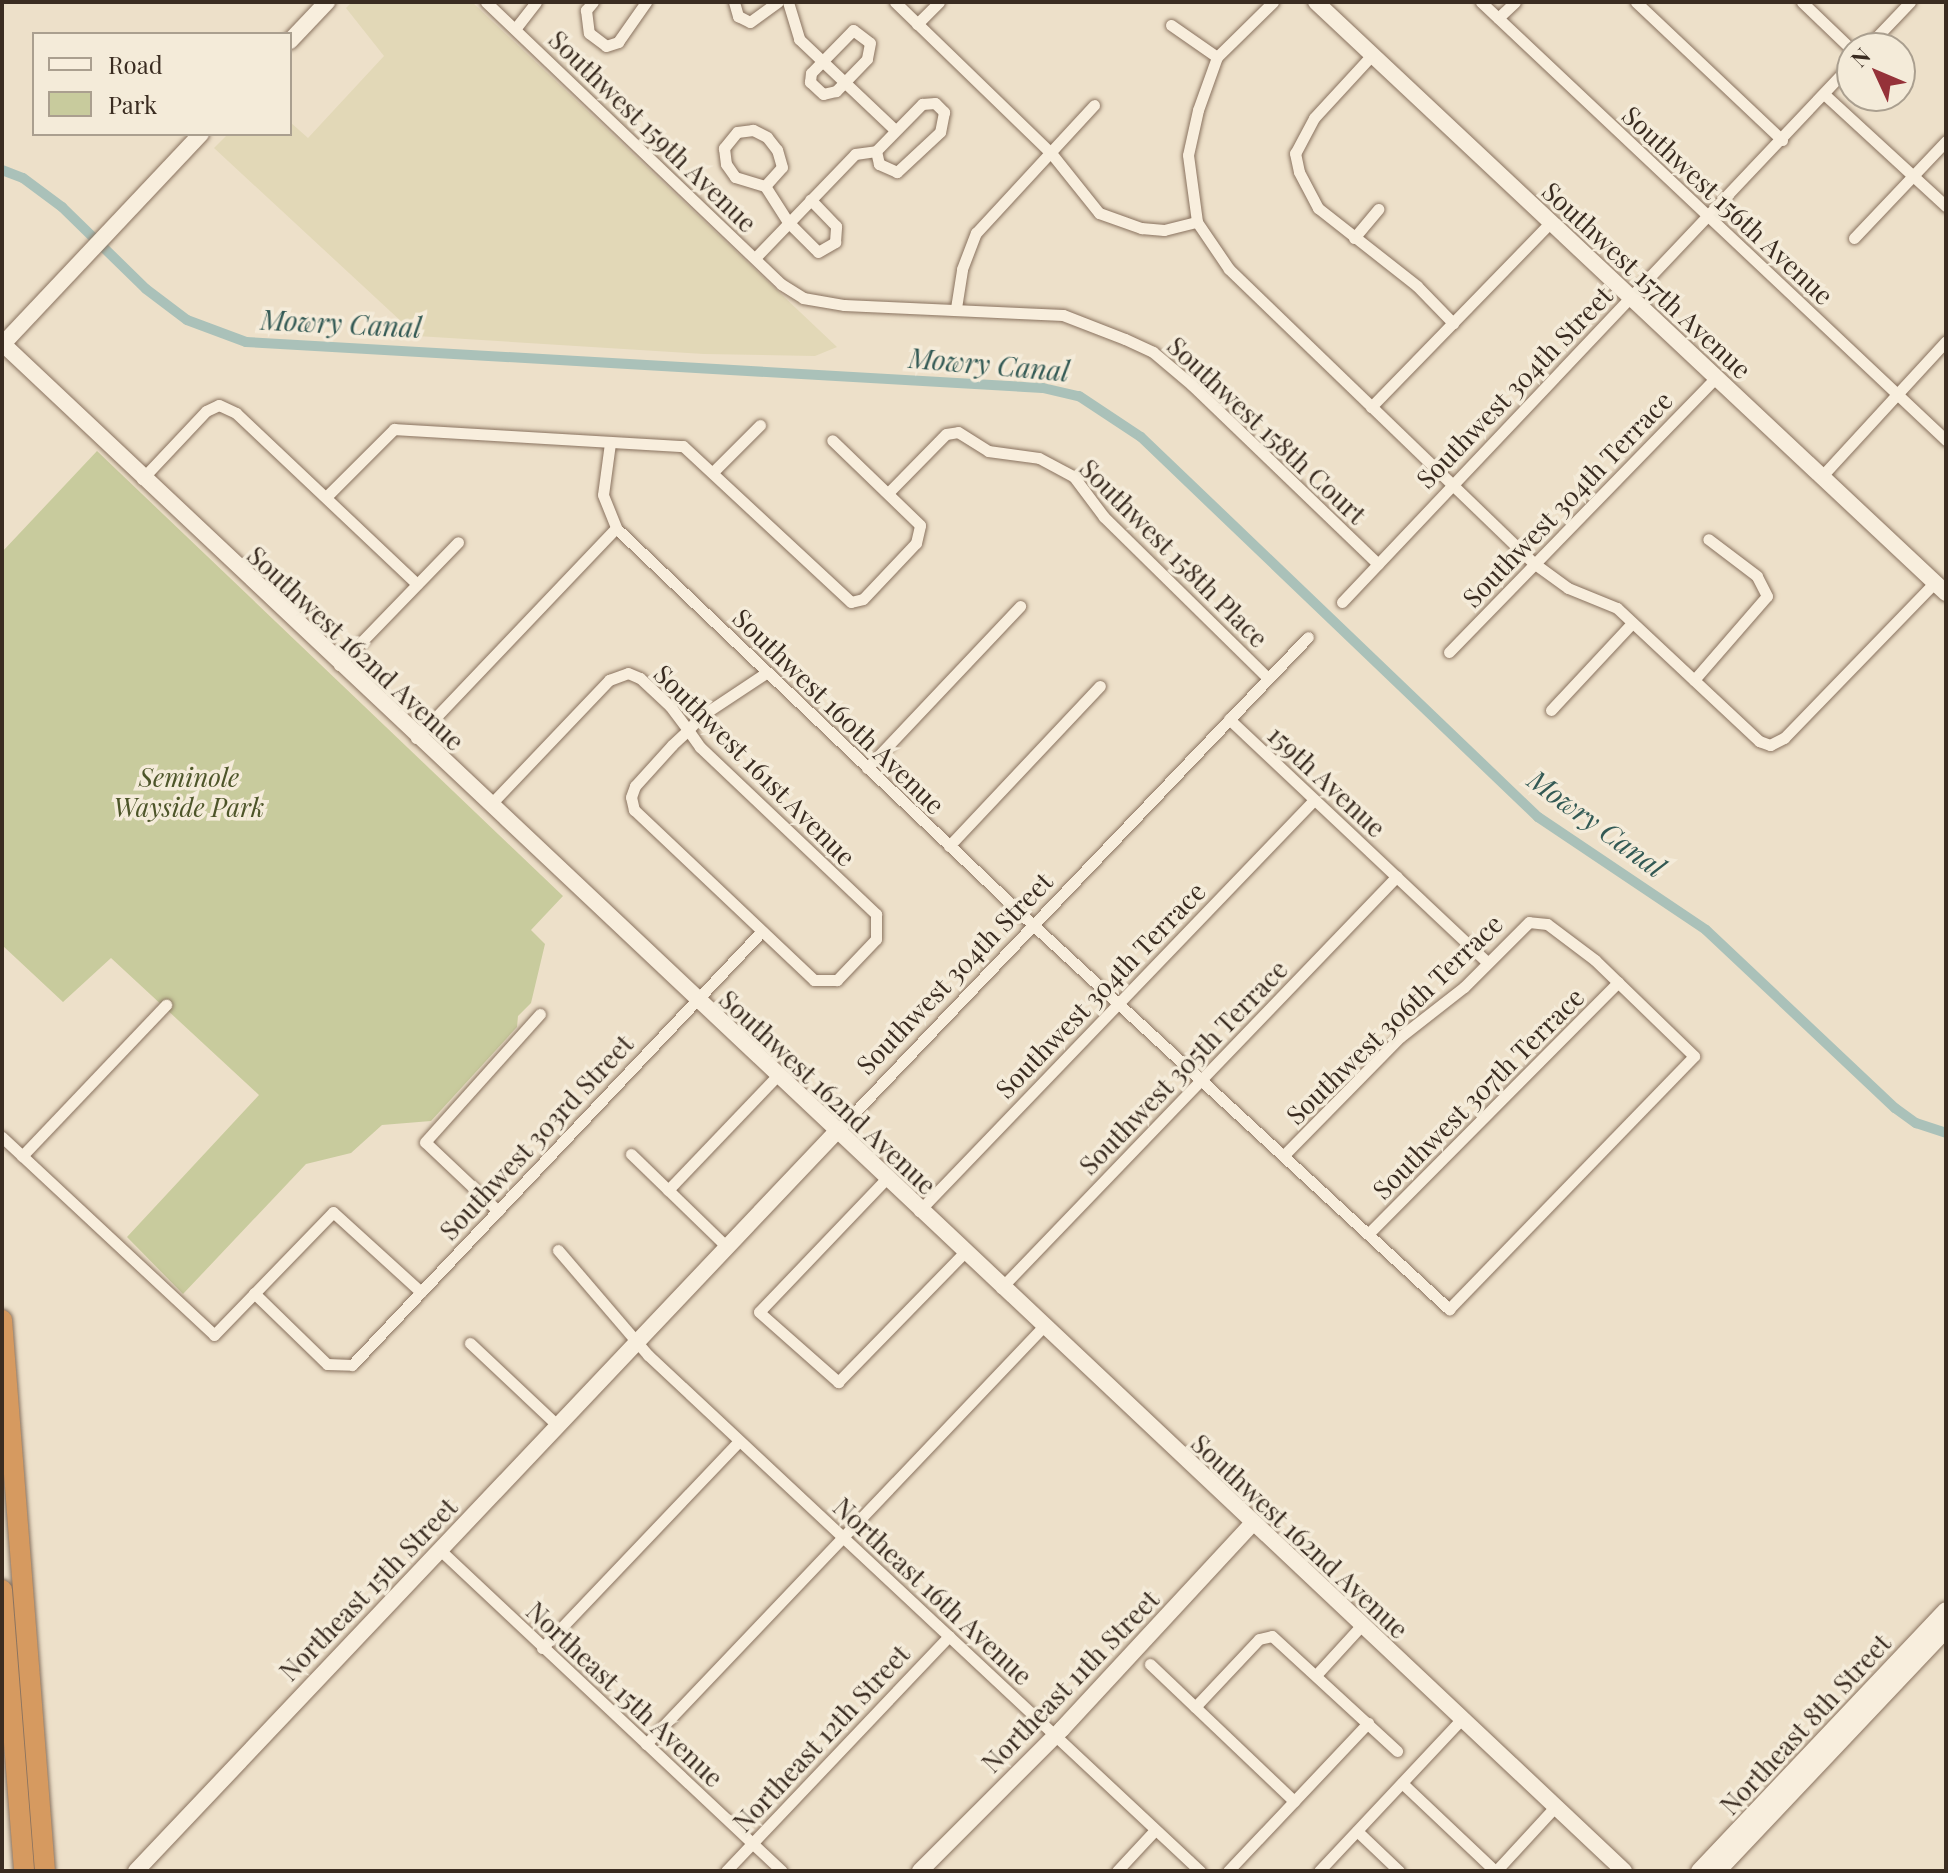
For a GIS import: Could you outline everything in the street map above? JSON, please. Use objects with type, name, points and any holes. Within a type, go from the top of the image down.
[{"type":"highway","points":[[2,1320],[45,1871]]},
{"type":"highway","points":[[2,1460],[8,1534],[19,1540]]},
{"type":"highway","points":[[2,1573],[12,1582],[21,1673],[32,1700]]},
{"type":"highway","points":[[2,1590],[24,1871]]},
{"type":"highway","points":[[21,1830],[32,1848],[34,1871]]},
{"type":"street","points":[[292,39],[327,2]]},
{"type":"street","name":"Southwest 159th Avenue","points":[[486,2],[755,258]]},
{"type":"street","points":[[515,29],[536,2]]},
{"type":"street","points":[[593,2],[586,10],[589,33],[606,46],[618,42],[646,2]]},
{"type":"street","points":[[734,2],[738,16],[750,22],[778,2]]},
{"type":"street","points":[[788,2],[796,36],[895,130]]},
{"type":"street","points":[[895,2],[1051,153],[1099,213],[1141,228],[1164,230],[1197,222]]},
{"type":"street","points":[[917,24],[939,2]]},
{"type":"street","points":[[1273,2],[1217,57],[1188,155],[1197,222],[1229,269],[1535,564],[1568,588],[1611,604],[1759,741],[1779,743],[1940,588]]},
{"type":"street","name":"Southwest 157th Avenue","points":[[1316,2],[1940,588]]},
{"type":"street","name":"Southwest 156th Avenue","points":[[1481,2],[1946,440]]},
{"type":"street","points":[[1498,18],[1515,2]]},
{"type":"street","points":[[1636,2],[1782,140]]},
{"type":"street","points":[[1802,2],[1836,35]]},
{"type":"street","points":[[1881,32],[1910,2]]},
{"type":"street","points":[[1171,25],[1217,57]]},
{"type":"street","points":[[859,30],[866,36],[871,48],[867,59],[845,83],[831,94],[815,89],[811,73],[820,59],[847,32],[859,30]]},
{"type":"street","points":[[1371,56],[1314,118],[1295,153],[1299,172],[1318,208],[1417,286],[1453,323]]},
{"type":"street","name":"Southwest 304th Street","points":[[1342,602],[1836,81]]},
{"type":"street","points":[[1824,94],[1946,206]]},
{"type":"street","points":[[755,258],[855,154],[876,151],[922,104],[935,103],[944,112],[940,132],[897,172],[879,164],[876,151]]},
{"type":"street","points":[[956,308],[962,269],[976,233],[1094,105]]},
{"type":"street","points":[[765,186],[782,167],[777,150],[767,137],[753,130],[737,132],[724,148],[726,164],[735,177],[765,186],[788,222],[818,252],[835,242],[836,226],[810,199]]},
{"type":"street","points":[[2,344],[199,136]]},
{"type":"street","points":[[1854,238],[1946,141]]},
{"type":"street","points":[[1354,238],[1378,209]]},
{"type":"street","points":[[1371,407],[1549,224]]},
{"type":"street","name":"Southwest 158th Court","points":[[755,258],[781,284],[817,302],[1063,315],[1153,352],[1378,564]]},
{"type":"street","points":[[1822,476],[1946,341]]},
{"type":"street","name":"Southwest 162nd Avenue","points":[[2,344],[835,1133],[1624,1871]]},
{"type":"street","name":"Southwest 304th Terrace","points":[[1449,652],[1717,376]]},
{"type":"street","points":[[142,479],[206,411],[219,405],[236,413],[417,584]]},
{"type":"street","points":[[714,471],[760,425]]},
{"type":"street","points":[[327,496],[394,429],[683,446],[714,471],[851,602],[863,599],[916,543],[920,525],[832,440]]},
{"type":"street","name":"Southwest 158th Place","points":[[889,492],[946,434],[958,432],[988,451],[1039,458],[1074,477],[1104,517],[1268,678]]},
{"type":"street","points":[[416,738],[616,528],[603,495],[610,443]]},
{"type":"street","name":"Southwest 160th Avenue","points":[[616,528],[1200,1081]]},
{"type":"street","points":[[1694,680],[1765,602],[1765,586],[1708,539]]},
{"type":"street","points":[[339,665],[458,542]]},
{"type":"street","points":[[867,768],[1020,606]]},
{"type":"street","points":[[1551,710],[1632,623]]},
{"type":"street","name":"Southwest 304th Street","points":[[636,1342],[1308,637]]},
{"type":"street","name":"Southwest 161st Avenue","points":[[490,805],[609,680],[628,673],[670,706],[688,730],[876,914],[880,926],[876,939],[837,980],[826,984],[814,980],[761,932]]},
{"type":"street","points":[[761,932],[634,810],[631,797],[635,786],[688,730],[766,673]]},
{"type":"street","points":[[949,846],[1100,686]]},
{"type":"street","name":"159th Avenue","points":[[1229,719],[1397,876]]},
{"type":"street","name":"Southwest 304th Terrace","points":[[919,1211],[1314,800]]},
{"type":"street","points":[[1397,876],[1487,962]]},
{"type":"street","name":"Southwest 305th Terrace","points":[[1001,1288],[1397,876]]},
{"type":"street","name":"Southwest 306th Terrace","points":[[1284,1155],[1400,1037],[1487,962],[1521,928],[1537,921],[1571,941],[1618,982]]},
{"type":"street","name":"Southwest 303rd Street","points":[[254,1293],[327,1364],[341,1367],[352,1365],[761,932]]},
{"type":"street","points":[[1200,1081],[1237,1111],[1449,1309],[1694,1056],[1618,982]]},
{"type":"street","name":"Southwest 307th Terrace","points":[[1368,1234],[1618,982]]},
{"type":"street","points":[[22,1156],[166,1005]]},
{"type":"street","points":[[498,1211],[425,1142],[540,1014]]},
{"type":"street","points":[[668,1190],[776,1077]]},
{"type":"street","points":[[2,1137],[214,1335],[333,1212],[421,1292]]},
{"type":"street","points":[[631,1154],[727,1247]]},
{"type":"street","points":[[885,1180],[759,1312],[838,1382],[964,1253]]},
{"type":"street","name":"Northeast 16th Avenue","points":[[558,1250],[636,1342],[1200,1871]]},
{"type":"street","points":[[646,1744],[1043,1327]]},
{"type":"street","name":"Northeast 15th Street","points":[[136,1871],[636,1342]]},
{"type":"street","points":[[470,1343],[557,1425]]},
{"type":"street","points":[[542,1648],[739,1441]]},
{"type":"street","name":"Northeast 11th Street","points":[[920,1871],[1052,1733],[1062,1729],[1253,1523]]},
{"type":"street","name":"Northeast 15th Avenue","points":[[439,1549],[782,1871]]},
{"type":"street","name":"Northeast 8th Street","points":[[1718,1871],[1946,1610]]},
{"type":"street","points":[[1317,1674],[1361,1626]]},
{"type":"street","name":"Northeast 8th Street","points":[[1699,1871],[1946,1630]]},
{"type":"street","name":"Northeast 12th Street","points":[[726,1871],[949,1636]]},
{"type":"street","points":[[1195,1707],[1259,1639],[1272,1636],[1317,1674],[1397,1751]]},
{"type":"street","points":[[1150,1664],[1294,1801]]},
{"type":"street","points":[[1319,1871],[1461,1720]]},
{"type":"street","points":[[1228,1871],[1368,1723]]},
{"type":"street","points":[[1402,1783],[1496,1871],[1554,1808]]},
{"type":"street","points":[[1117,1871],[1155,1830]]},
{"type":"street","points":[[1357,1831],[1399,1871]]},
{"type":"shaded area","points":[[352,2],[472,2],[837,347],[815,356],[704,354],[417,336],[214,148],[226,136],[292,136],[292,124],[308,138],[384,56],[346,8]]},
{"type":"green space","name":"Seminole Wayside Park","points":[[97,451],[563,896],[531,930],[545,944],[531,1003],[518,1016],[517,1027],[431,1121],[382,1125],[351,1153],[306,1164],[183,1294],[127,1237],[259,1095],[111,958],[63,1002],[2,945],[2,552]]},
{"type":"waterway","name":"Mowry Canal","points":[[2,170],[23,178],[62,207],[146,289],[187,320],[246,342],[1043,388],[1079,396],[1141,437],[1538,817],[1706,930],[1895,1108],[1916,1123],[1946,1133]]}]
